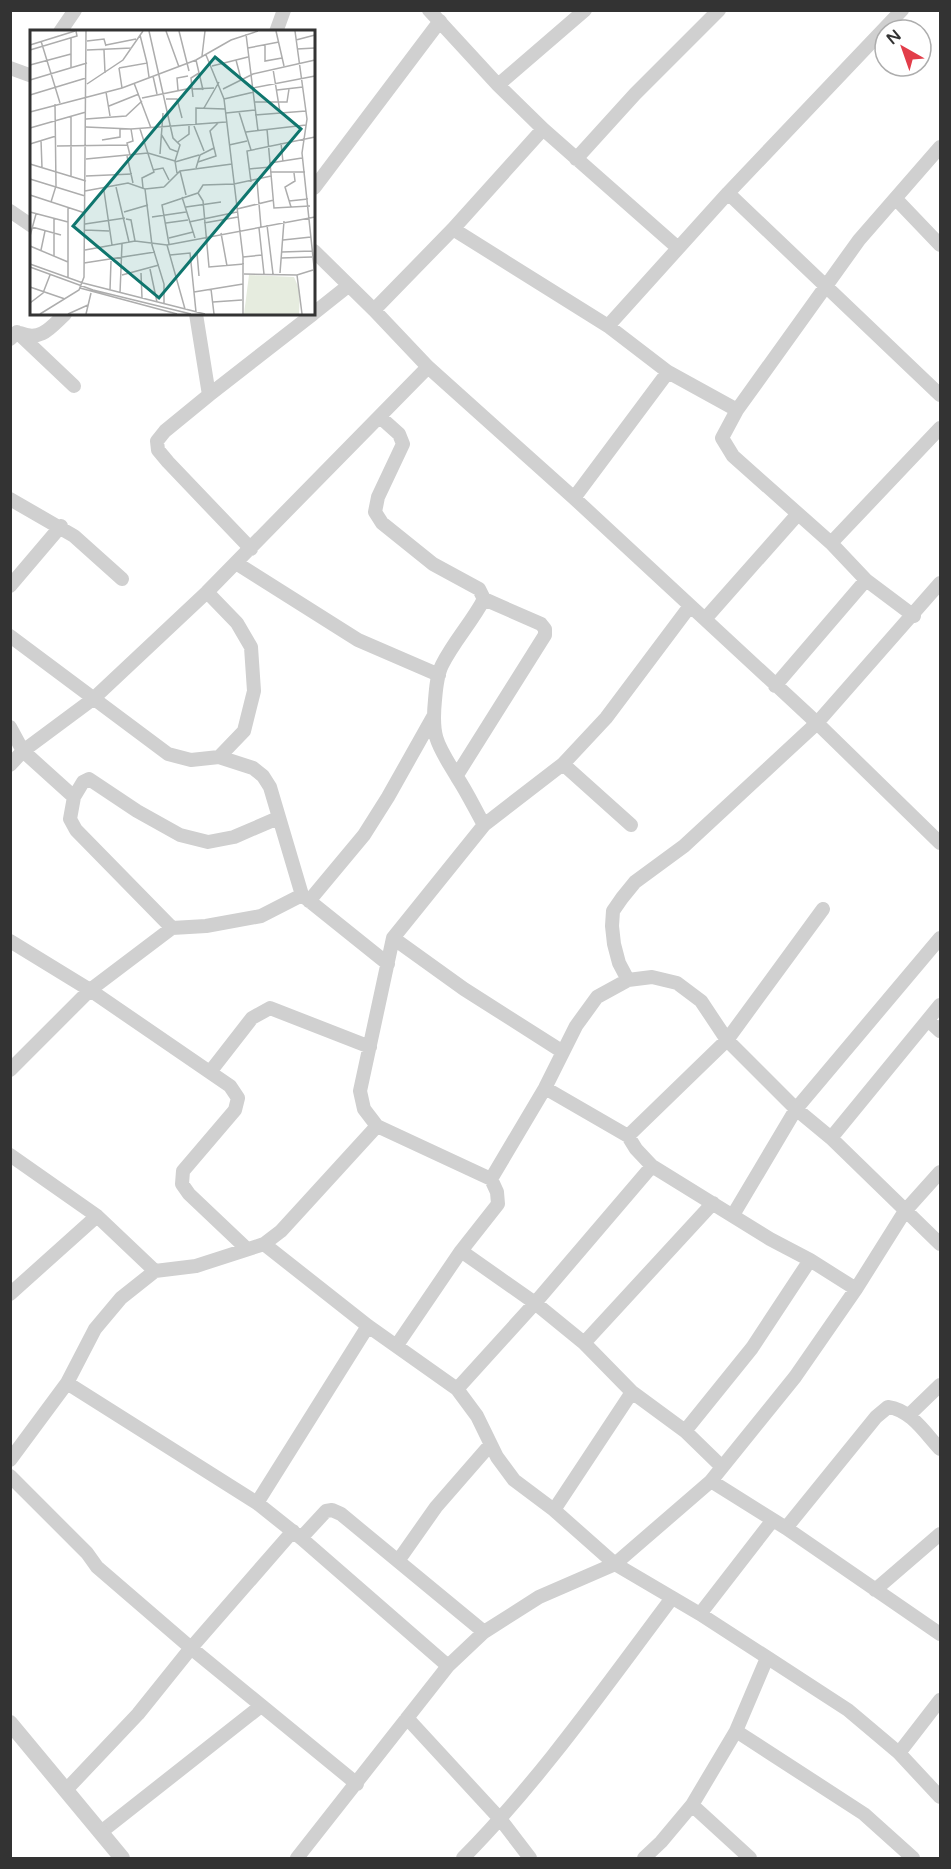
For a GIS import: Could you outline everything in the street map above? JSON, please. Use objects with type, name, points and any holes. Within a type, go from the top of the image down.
[{"type":"street","points":[[61,30],[75,10]]},
{"type":"street","points":[[277,30],[284,10]]},
{"type":"street","points":[[429,10],[543,129],[678,248]]},
{"type":"street","points":[[498,84],[585,10]]},
{"type":"street","points":[[609,326],[728,192],[902,10]]},
{"type":"street","points":[[576,159],[635,94],[719,11]]},
{"type":"street","points":[[315,187],[441,21]]},
{"type":"street","points":[[10,68],[30,74]]},
{"type":"street","points":[[374,310],[453,229],[543,129]]},
{"type":"street","points":[[914,615],[866,580],[831,543],[797,515],[734,456],[722,438],[737,410],[826,284],[859,240],[940,147]]},
{"type":"street","points":[[728,192],[939,390]]},
{"type":"street","points":[[896,199],[940,245]]},
{"type":"street","points":[[10,211],[30,225]]},
{"type":"street","points":[[453,229],[609,326],[668,372],[737,410]]},
{"type":"street","points":[[315,252],[428,367],[574,498],[817,723],[940,843]]},
{"type":"street","points":[[315,311],[348,286]]},
{"type":"street","points":[[13,332],[35,337],[45,333],[64,315]]},
{"type":"street","points":[[196,315],[209,394]]},
{"type":"street","points":[[251,549],[158,450],[157,441],[165,431],[209,394],[310,315]]},
{"type":"street","points":[[13,332],[74,386]]},
{"type":"street","points":[[10,765],[23,752],[93,699],[207,592],[428,367]]},
{"type":"street","points":[[574,498],[668,372]]},
{"type":"street","points":[[380,417],[399,434],[403,444],[378,497],[375,512],[382,523],[433,564],[479,589],[484,598],[541,624],[545,629],[545,635],[457,776]]},
{"type":"street","points":[[831,543],[940,428]]},
{"type":"street","points":[[10,498],[61,526],[122,579]]},
{"type":"street","points":[[705,619],[797,515]]},
{"type":"street","points":[[10,586],[61,526]]},
{"type":"street","points":[[236,563],[358,640],[439,675]]},
{"type":"street","points":[[775,686],[866,580]]},
{"type":"street","points":[[628,980],[619,963],[612,927],[614,911],[621,898],[634,882],[684,846],[817,723],[940,583]]},
{"type":"street","points":[[207,592],[237,623],[251,647],[254,691],[244,731],[219,757]]},
{"type":"street","points":[[484,598],[442,666],[436,686],[433,717],[441,753],[457,776],[484,825]]},
{"type":"street","points":[[397,1345],[461,1251],[498,1204],[497,1192],[490,1179],[377,1126],[364,1109],[360,1091],[393,938],[484,825],[563,764],[606,718],[690,606]]},
{"type":"street","points":[[10,636],[168,754],[191,760],[219,757],[254,768],[270,787],[278,818],[306,898],[388,964]]},
{"type":"street","points":[[10,1070],[90,990],[172,928],[206,926],[261,916],[306,898],[364,835],[433,717]]},
{"type":"street","points":[[10,727],[23,752],[75,797]]},
{"type":"street","points":[[563,764],[631,825]]},
{"type":"street","points":[[172,928],[76,830],[70,819],[75,797],[83,782],[89,779],[137,811],[180,835],[208,842],[234,837],[278,818]]},
{"type":"street","points":[[628,1136],[728,1040],[823,909]]},
{"type":"street","points":[[393,938],[464,990],[563,1053]]},
{"type":"street","points":[[733,1215],[796,1109],[940,938]]},
{"type":"street","points":[[10,941],[90,990],[230,1086],[238,1098],[235,1110],[183,1171],[182,1184],[189,1194],[246,1248]]},
{"type":"street","points":[[490,1179],[545,1088],[576,1026],[597,997],[628,980],[652,977],[677,983],[701,1001],[728,1040],[796,1109],[831,1138],[940,1244]]},
{"type":"street","points":[[831,1138],[940,1005]]},
{"type":"street","points":[[210,1072],[252,1018],[270,1008],[370,1047]]},
{"type":"street","points":[[928,1020],[940,1031]]},
{"type":"street","points":[[545,1088],[628,1136],[636,1149],[652,1166],[856,1289]]},
{"type":"street","points":[[10,1460],[67,1383],[95,1329],[121,1298],[155,1271],[196,1266],[264,1244],[281,1231],[377,1126]]},
{"type":"street","points":[[10,1155],[97,1216],[155,1271]]},
{"type":"street","points":[[457,1389],[536,1303],[652,1166]]},
{"type":"street","points":[[297,1858],[448,1666],[484,1632],[539,1597],[615,1564],[711,1481],[795,1377],[906,1211],[940,1172]]},
{"type":"street","points":[[584,1343],[713,1203]]},
{"type":"street","points":[[10,1294],[97,1216]]},
{"type":"street","points":[[264,1244],[368,1326],[457,1389],[477,1416],[490,1445],[514,1480],[554,1510],[615,1564],[700,1614],[848,1710],[899,1753],[940,1797]]},
{"type":"street","points":[[461,1251],[536,1303],[584,1343],[632,1392],[685,1431],[722,1467]]},
{"type":"street","points":[[685,1431],[752,1348],[810,1260]]},
{"type":"street","points":[[257,1503],[368,1326]]},
{"type":"street","points":[[67,1383],[257,1503],[448,1666]]},
{"type":"street","points":[[909,1415],[940,1385]]},
{"type":"street","points":[[554,1510],[632,1392]]},
{"type":"street","points":[[786,1528],[876,1417],[888,1407],[900,1408],[909,1415],[940,1449]]},
{"type":"street","points":[[398,1561],[436,1507],[490,1445]]},
{"type":"street","points":[[10,1476],[87,1553],[97,1568],[190,1648],[357,1784]]},
{"type":"street","points":[[711,1481],[786,1528],[940,1634]]},
{"type":"street","points":[[66,1790],[138,1713],[190,1648],[297,1535],[326,1511],[332,1510],[341,1514],[484,1632]]},
{"type":"street","points":[[700,1614],[772,1521]]},
{"type":"street","points":[[875,1590],[940,1534]]},
{"type":"street","points":[[463,1858],[501,1820],[532,1783],[672,1598]]},
{"type":"street","points":[[644,1858],[661,1842],[692,1805],[736,1731],[768,1658]]},
{"type":"street","points":[[899,1753],[940,1700]]},
{"type":"street","points":[[101,1832],[261,1706]]},
{"type":"street","points":[[407,1718],[501,1820],[530,1858]]},
{"type":"street","points":[[10,1723],[122,1858]]},
{"type":"street","points":[[736,1731],[864,1814],[913,1858]]},
{"type":"street","points":[[692,1805],[750,1858]]}]
